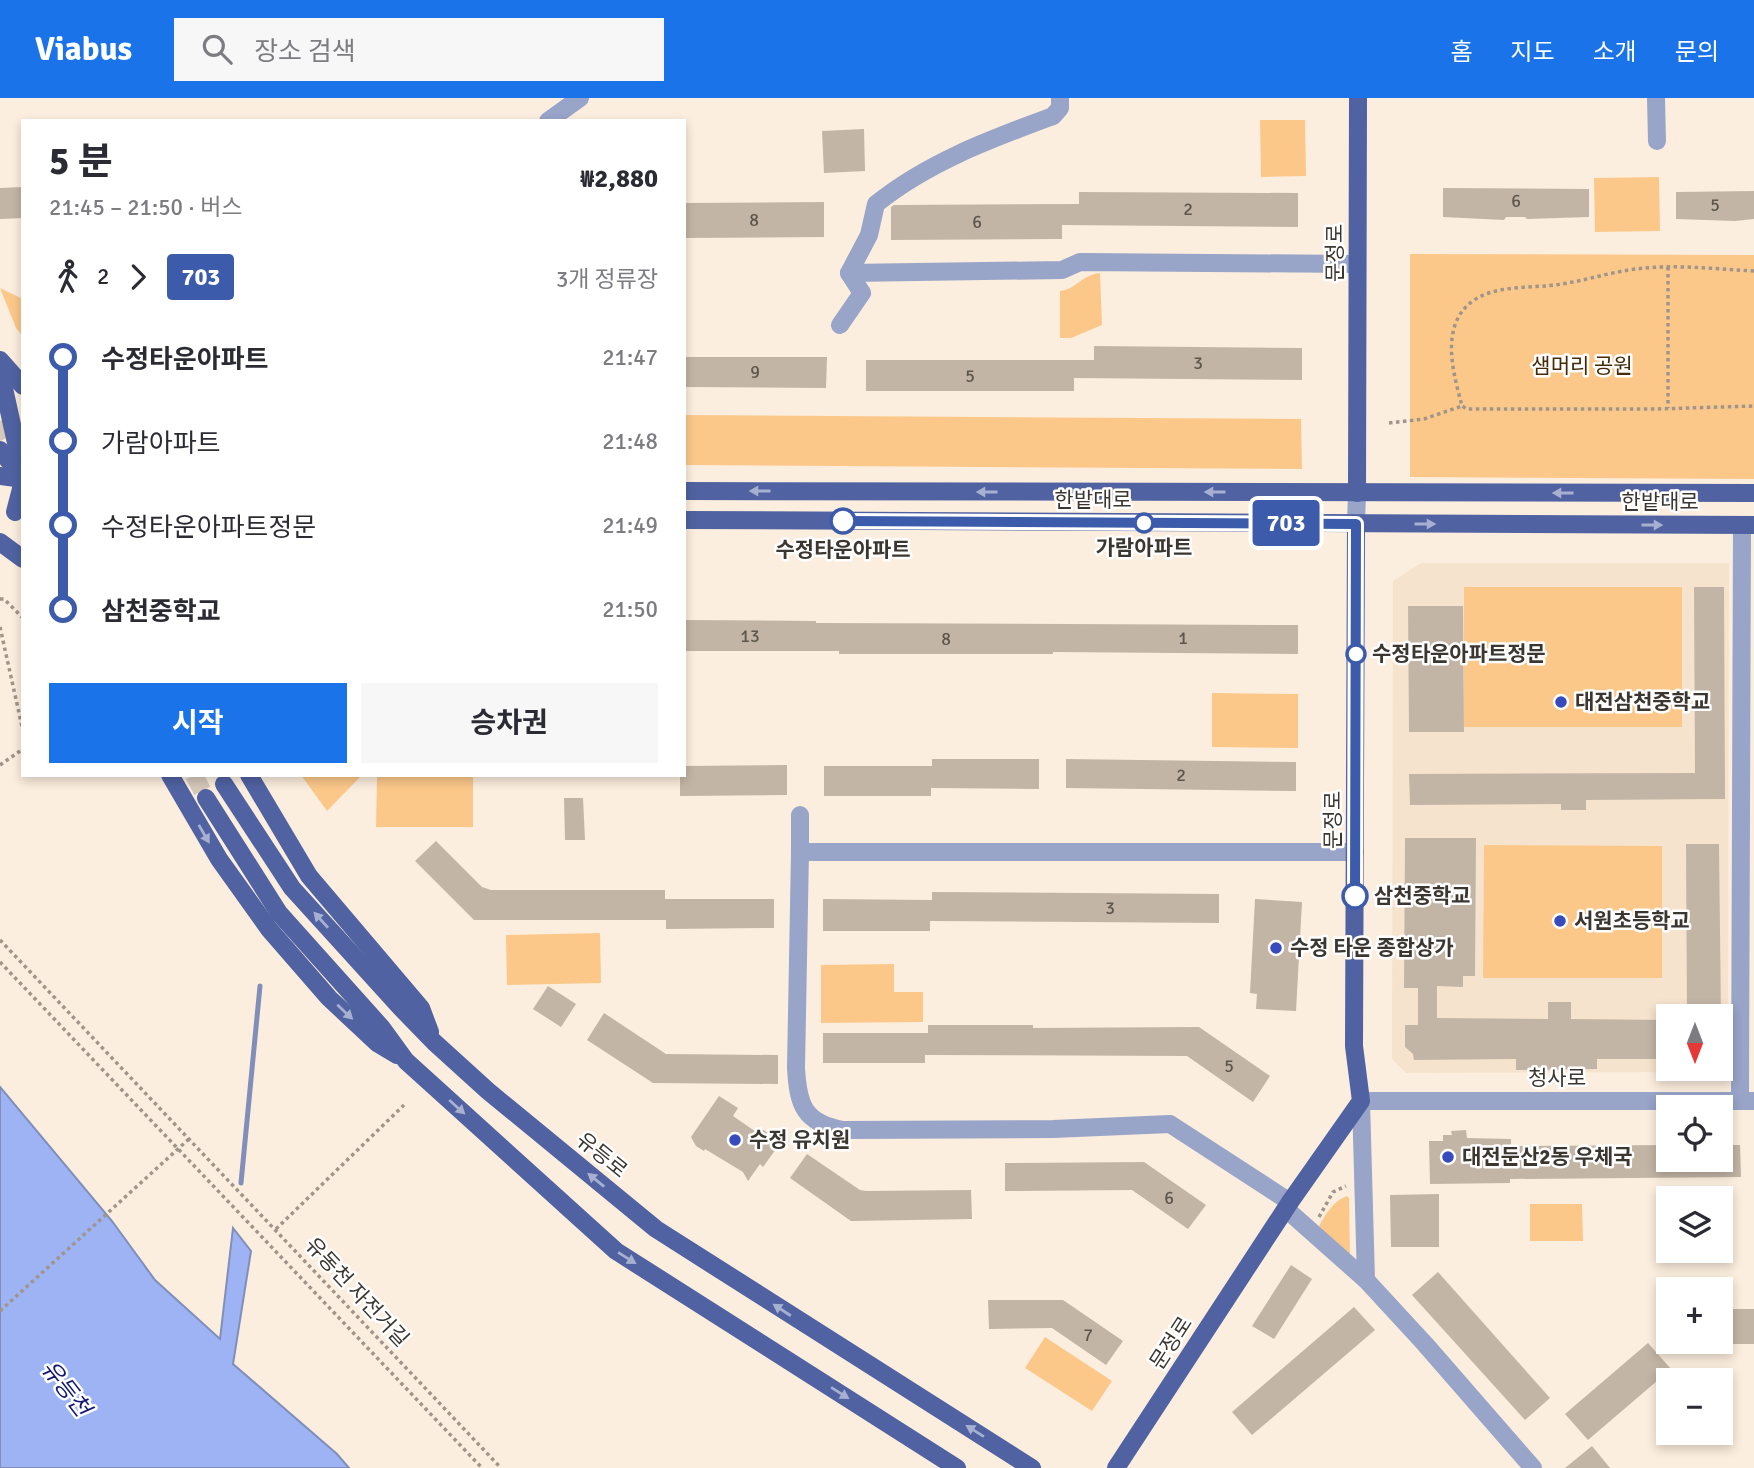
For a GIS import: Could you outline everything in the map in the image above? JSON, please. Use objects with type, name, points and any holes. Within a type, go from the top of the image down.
[{"type":"main road","name":"문정로","points":[[1357,493],[1359,98]]},
{"type":"main road","points":[[0,360],[21,384]]},
{"type":"main road","points":[[0,370],[21,469]]},
{"type":"main road","points":[[0,450],[21,476]]},
{"type":"main road","points":[[0,476],[21,478]]},
{"type":"main road","points":[[0,500],[15,512],[21,486]]},
{"type":"main road","name":"한밭대로","points":[[686,491],[1754,493]]},
{"type":"main road","name":"한밭대로","points":[[686,520],[1748,525]]},
{"type":"main road","name":"문정로","points":[[1116,1468],[1288,1205],[1361,1101],[1354,1046],[1356,524]]},
{"type":"main road","points":[[0,542],[21,558]]},
{"type":"main road","points":[[171,777],[219,859],[269,929],[329,998],[377,1043],[407,1061]]},
{"type":"main road","points":[[249,777],[309,876],[421,1008],[434,1042]]},
{"type":"main road","name":"유등로","points":[[224,784],[292,888],[434,1042],[488,1091],[656,1229],[1032,1468]]},
{"type":"main road","points":[[206,798],[279,913],[382,1028],[407,1061],[616,1251],[957,1468]]},
{"type":"street","points":[[551,119],[580,98]]},
{"type":"street","points":[[849,273],[869,235],[876,204],[902,185],[976,144],[1054,116],[1060,108],[1060,98]]},
{"type":"street","points":[[1657,98],[1657,141]]},
{"type":"street","points":[[849,273],[1062,270],[1080,262],[1357,264]]},
{"type":"street","points":[[841,325],[862,293],[849,273]]},
{"type":"street","name":"문정로","points":[[1356,524],[1357,493]]},
{"type":"street","points":[[1747,1101],[1748,525]]},
{"type":"street","points":[[800,815],[796,1068],[801,1103],[806,1113],[826,1127],[843,1130],[1053,1129],[1170,1124],[1288,1205],[1366,1280],[1534,1468]]},
{"type":"street","points":[[800,852],[1355,852]]},
{"type":"street","points":[[1361,1101],[1366,1280]]},
{"type":"street","name":"청사로","points":[[1361,1101],[1747,1101]]},
{"type":"path","points":[[1462,406],[1452,362],[1453,334],[1459,317],[1470,303],[1490,292],[1563,284],[1636,269],[1668,267],[1754,271]]},
{"type":"path","points":[[1668,267],[1668,408]]},
{"type":"path","points":[[1389,423],[1424,419],[1462,406],[1495,409],[1754,406]]},
{"type":"path","points":[[0,599],[4,599],[21,616]]},
{"type":"path","points":[[0,627],[21,722]]},
{"type":"path","points":[[0,765],[21,750]]},
{"type":"path","name":"유동천 자전거길","points":[[0,940],[501,1468]]},
{"type":"path","points":[[0,962],[482,1468]]},
{"type":"path","points":[[276,1229],[404,1105]]},
{"type":"path","points":[[0,1311],[190,1138]]},
{"type":"path","points":[[1316,1223],[1331,1191],[1346,1186]]},
{"type":"shaded area","points":[[1421,563],[1729,563],[1728,1004],[1656,1004],[1656,1072],[1406,1073],[1392,1059],[1393,581]]},
{"type":"green space","points":[[1260,120],[1305,120],[1306,176],[1261,177]]},
{"type":"green space","points":[[1659,177],[1660,231],[1595,232],[1594,178]]},
{"type":"green space","name":"샘머리 공원","points":[[1410,254],[1754,255],[1754,479],[1410,477]]},
{"type":"green space","points":[[1100,273],[1102,325],[1071,338],[1060,338],[1060,291],[1071,288],[1088,276]]},
{"type":"green space","points":[[0,288],[21,298],[21,334]]},
{"type":"green space","points":[[686,415],[1301,419],[1302,469],[686,465]]},
{"type":"green space","points":[[1464,587],[1682,587],[1682,727],[1464,727]]},
{"type":"green space","points":[[1212,693],[1298,694],[1298,748],[1212,747]]},
{"type":"green space","points":[[302,777],[360,777],[327,811]]},
{"type":"green space","points":[[377,777],[473,777],[473,827],[376,827]]},
{"type":"green space","points":[[1484,845],[1662,846],[1662,978],[1483,978]]},
{"type":"green space","points":[[600,933],[601,983],[507,985],[506,935]]},
{"type":"green space","points":[[894,964],[894,992],[923,992],[923,1022],[821,1023],[821,965]]},
{"type":"green space","points":[[1347,1196],[1350,1257],[1347,1257],[1319,1226],[1334,1205]]},
{"type":"green space","points":[[1530,1204],[1582,1204],[1583,1241],[1530,1241]]},
{"type":"green space","points":[[1045,1337],[1112,1381],[1092,1411],[1025,1368]]},
{"type":"water","name":"유등천","points":[[0,1087],[112,1221],[155,1280],[220,1339],[233,1228],[251,1251],[233,1364],[337,1454],[349,1468],[0,1468]]},
{"type":"building","points":[[864,129],[865,171],[824,173],[822,131]]},
{"type":"building","points":[[21,187],[21,218],[0,219],[0,188]]},
{"type":"building","points":[[1443,188],[1589,189],[1589,217],[1506,217],[1504,220],[1443,217]]},
{"type":"building","points":[[1754,191],[1754,219],[1676,219],[1676,192]]},
{"type":"building","points":[[1079,192],[1298,193],[1298,227],[1062,225],[1062,239],[891,240],[891,207],[894,205],[1079,204]]},
{"type":"building","points":[[824,202],[824,237],[686,238],[686,203]]},
{"type":"building","points":[[1094,346],[1302,348],[1302,380],[1074,378],[1074,391],[866,391],[866,360],[1094,360]]},
{"type":"building","points":[[686,357],[827,357],[826,388],[686,387]]},
{"type":"building","points":[[1694,587],[1724,587],[1725,799],[1586,800],[1586,810],[1561,810],[1561,804],[1410,805],[1409,774],[1695,773]]},
{"type":"building","points":[[1408,606],[1463,606],[1464,732],[1409,732]]},
{"type":"building","points":[[686,620],[1298,625],[1298,654],[839,654],[839,651],[686,651]]},
{"type":"building","points":[[932,759],[1039,759],[1039,789],[931,788],[931,796],[824,796],[824,766],[932,766]]},
{"type":"building","points":[[1066,759],[1296,762],[1296,791],[1066,788]]},
{"type":"building","points":[[787,765],[787,795],[680,796],[680,777],[686,777],[686,766]]},
{"type":"building","points":[[564,798],[583,798],[585,840],[565,840]]},
{"type":"building","points":[[1405,838],[1476,838],[1475,976],[1463,976],[1463,987],[1437,986],[1437,1018],[1548,1019],[1548,1002],[1571,1002],[1571,1019],[1656,1020],[1656,1059],[1597,1059],[1597,1069],[1516,1070],[1516,1059],[1414,1060],[1413,1054],[1405,1047],[1405,1025],[1418,1025],[1418,988],[1404,988]]},
{"type":"building","points":[[436,841],[482,887],[491,890],[665,890],[665,899],[774,899],[774,928],[666,929],[666,920],[474,920],[415,861]]},
{"type":"building","points":[[1686,844],[1719,844],[1721,1004],[1687,1004]]},
{"type":"building","points":[[932,892],[1219,894],[1219,923],[930,921],[930,931],[823,931],[823,899],[932,900]]},
{"type":"building","name":"수정 타운 종합상가","points":[[1255,899],[1302,902],[1296,1011],[1256,1009],[1257,994],[1250,993]]},
{"type":"building","points":[[548,986],[576,1004],[561,1027],[533,1009]]},
{"type":"building","points":[[604,1013],[666,1054],[778,1055],[778,1084],[653,1083],[587,1040]]},
{"type":"building","points":[[928,1025],[1033,1025],[1033,1028],[1199,1027],[1270,1076],[1253,1102],[1187,1056],[925,1055],[925,1063],[823,1063],[823,1033],[928,1033]]},
{"type":"building","name":"수정 유치원","points":[[719,1096],[738,1108],[733,1116],[759,1134],[762,1129],[781,1142],[763,1167],[760,1164],[748,1181],[743,1172],[696,1146],[691,1137]]},
{"type":"building","points":[[1466,1130],[1467,1138],[1511,1139],[1511,1146],[1656,1145],[1656,1172],[1733,1172],[1733,1145],[1740,1145],[1741,1177],[1510,1179],[1510,1183],[1430,1184],[1429,1141],[1443,1141],[1443,1135],[1452,1135],[1451,1131]]},
{"type":"building","points":[[807,1154],[860,1190],[971,1190],[972,1219],[851,1221],[790,1178]]},
{"type":"building","points":[[1144,1162],[1206,1205],[1188,1229],[1132,1190],[1005,1191],[1005,1163]]},
{"type":"building","points":[[1439,1194],[1439,1247],[1391,1247],[1390,1195]]},
{"type":"building","points":[[1291,1265],[1312,1279],[1274,1339],[1252,1326]]},
{"type":"building","points":[[1438,1272],[1550,1398],[1525,1420],[1412,1295]]},
{"type":"building","points":[[988,1300],[1063,1300],[1123,1341],[1106,1365],[1052,1328],[989,1329]]},
{"type":"building","points":[[1354,1307],[1375,1330],[1252,1435],[1232,1412]]},
{"type":"building","points":[[1733,1309],[1754,1309],[1754,1344],[1733,1344]]},
{"type":"building","points":[[1648,1343],[1670,1368],[1656,1368],[1656,1382],[1588,1440],[1565,1414]]},
{"type":"building","points":[[1592,1446],[1610,1468],[1565,1468]]},
{"type":"waterway","points":[[241,1183],[260,986]]},
{"type":"tunnel","points":[[0,421],[14,446]]},
{"type":"tunnel","points":[[195,777],[206,798]]},
{"type":"bus line","name":"703","points":[[843,521],[1356,524],[1355,896]]},
{"type":"place","name":"수정타운아파트","points":[[843,521]]},
{"type":"place","name":"가람아파트","points":[[1144,523]]},
{"type":"place","name":"수정타운아파트정문","points":[[1356,654]]},
{"type":"place","name":"대전삼천중학교","points":[[1561,702]]},
{"type":"place","name":"삼천중학교","points":[[1355,896]]},
{"type":"place","name":"서원초등학교","points":[[1560,921]]},
{"type":"place","name":"수정 타운 종합상가","points":[[1276,948]]},
{"type":"place","name":"수정 유치원","points":[[735,1140]]},
{"type":"place","name":"대전둔산2동 우체국","points":[[1448,1157]]}]
